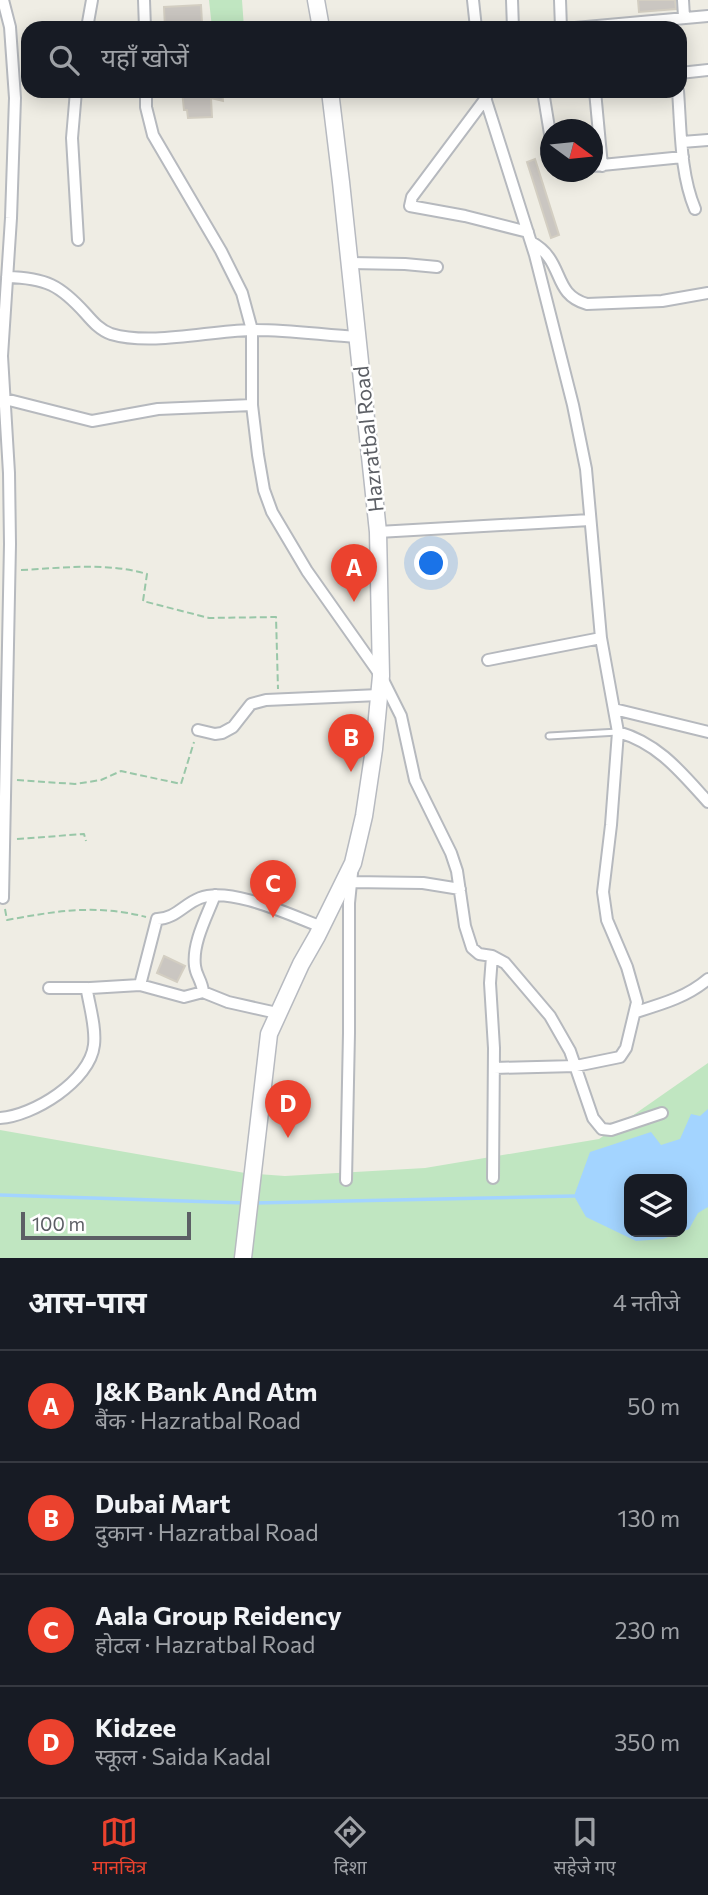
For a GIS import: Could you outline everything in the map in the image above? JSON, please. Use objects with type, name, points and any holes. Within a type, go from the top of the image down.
[{"type":"main road","points":[[316,0],[320,21]]},
{"type":"main road","name":"Hazratbal Road","points":[[243,1258],[270,1034],[277,1013],[353,863],[364,816],[381,676],[378,532],[331,98]]},
{"type":"street","points":[[3,898],[6,779],[3,739],[9,571],[5,544],[9,473],[1,356],[15,98],[11,37],[4,0]]},
{"type":"street","points":[[89,21],[92,0]]},
{"type":"street","points":[[144,0],[145,21]]},
{"type":"street","points":[[474,0],[476,21]]},
{"type":"street","points":[[513,0],[513,21]]},
{"type":"street","points":[[560,0],[561,21]]},
{"type":"street","points":[[683,0],[684,18]]},
{"type":"street","points":[[651,21],[708,16]]},
{"type":"street","points":[[687,72],[708,70]]},
{"type":"street","points":[[75,98],[72,138],[78,240]]},
{"type":"street","points":[[146,98],[153,135],[237,282],[252,330],[252,405],[262,476],[272,512],[307,571],[381,676],[401,716],[415,780],[443,832],[451,853],[468,941],[475,952],[505,963],[550,1016],[570,1051],[593,1118],[602,1129],[611,1130],[662,1113]]},
{"type":"street","points":[[481,98],[407,206],[465,216],[530,237],[553,260],[565,292],[575,301],[587,304],[662,301],[708,293]]},
{"type":"street","points":[[485,98],[530,237],[573,405],[586,469],[601,638],[618,732],[603,892],[607,920],[636,995],[636,1012],[624,1053],[620,1057],[576,1066],[494,1068]]},
{"type":"street","points":[[544,98],[548,119]]},
{"type":"street","points":[[595,98],[596,119]]},
{"type":"street","points":[[679,98],[683,157],[690,198],[695,209]]},
{"type":"street","points":[[682,142],[708,140]]},
{"type":"street","points":[[603,165],[683,157]]},
{"type":"street","points":[[350,263],[437,267]]},
{"type":"street","points":[[7,277],[31,278],[52,283],[70,295],[98,327],[108,333],[122,336],[172,337],[252,330],[358,337]]},
{"type":"street","points":[[5,399],[92,421],[158,409],[252,405]]},
{"type":"street","points":[[378,532],[590,520]]},
{"type":"street","points":[[488,660],[601,638]]},
{"type":"street","points":[[198,730],[222,733],[233,727],[251,704],[278,699],[379,695]]},
{"type":"street","points":[[614,709],[708,732]]},
{"type":"street","points":[[618,732],[635,737],[653,747],[708,802]]},
{"type":"street","points":[[346,1180],[353,863]]},
{"type":"street","points":[[351,882],[423,883],[460,890]]},
{"type":"street","points":[[140,985],[157,919],[166,919],[200,898],[215,895],[246,901],[322,927]]},
{"type":"street","points":[[203,992],[202,979],[195,969],[195,961],[205,920],[215,895]]},
{"type":"street","points":[[492,956],[490,983],[494,1068],[493,1178]]},
{"type":"street","points":[[636,1012],[673,1000],[708,979]]},
{"type":"street","points":[[49,988],[140,985],[184,998],[203,992],[228,1002],[277,1013]]},
{"type":"street","points":[[0,1118],[15,1117],[51,1099],[71,1085],[90,1060],[95,1042],[88,988]]},
{"type":"lane","points":[[549,736],[618,732]]},
{"type":"path","points":[[9,571],[101,566],[136,570],[147,573],[143,601],[209,618],[276,617],[278,699]]},
{"type":"path","points":[[6,779],[75,784],[101,780],[121,771],[181,784],[198,730]]},
{"type":"path","points":[[5,839],[85,834],[86,842]]},
{"type":"path","points":[[3,898],[7,920],[64,910],[95,908],[120,910],[157,919]]},
{"type":"green space","points":[[209,0],[242,0],[244,21],[211,21]]},
{"type":"green space","points":[[708,1063],[708,1258],[0,1258],[0,1130],[245,1173],[285,1176],[425,1168],[599,1139]]},
{"type":"water","points":[[708,1109],[708,1207],[698,1213],[689,1229],[687,1230],[687,1174],[624,1174],[624,1235],[586,1217],[574,1196],[590,1152],[651,1132],[661,1145],[680,1139],[691,1114],[700,1116]]},
{"type":"water","points":[[628,1237],[668,1237],[663,1239],[636,1241]]},
{"type":"building","points":[[638,0],[675,0],[676,9],[639,12]]},
{"type":"building","points":[[201,5],[202,21],[165,21],[164,7]]},
{"type":"building","points":[[183,98],[211,98],[212,117],[188,118],[187,110],[184,110]]},
{"type":"building","points":[[535,159],[540,182],[542,182],[559,235],[551,238],[527,162]]},
{"type":"building","points":[[164,956],[185,966],[177,982],[157,973]]},
{"type":"waterway","points":[[0,1195],[246,1203]]},
{"type":"waterway","points":[[254,1203],[574,1196]]},
{"type":"place","name":"J&K Bank And Atm","points":[[354,602]]},
{"type":"place","name":"Dubai Mart","points":[[351,772]]},
{"type":"place","name":"Aala Group Reidency","points":[[273,918]]},
{"type":"place","name":"Kidzee","points":[[288,1138]]}]
